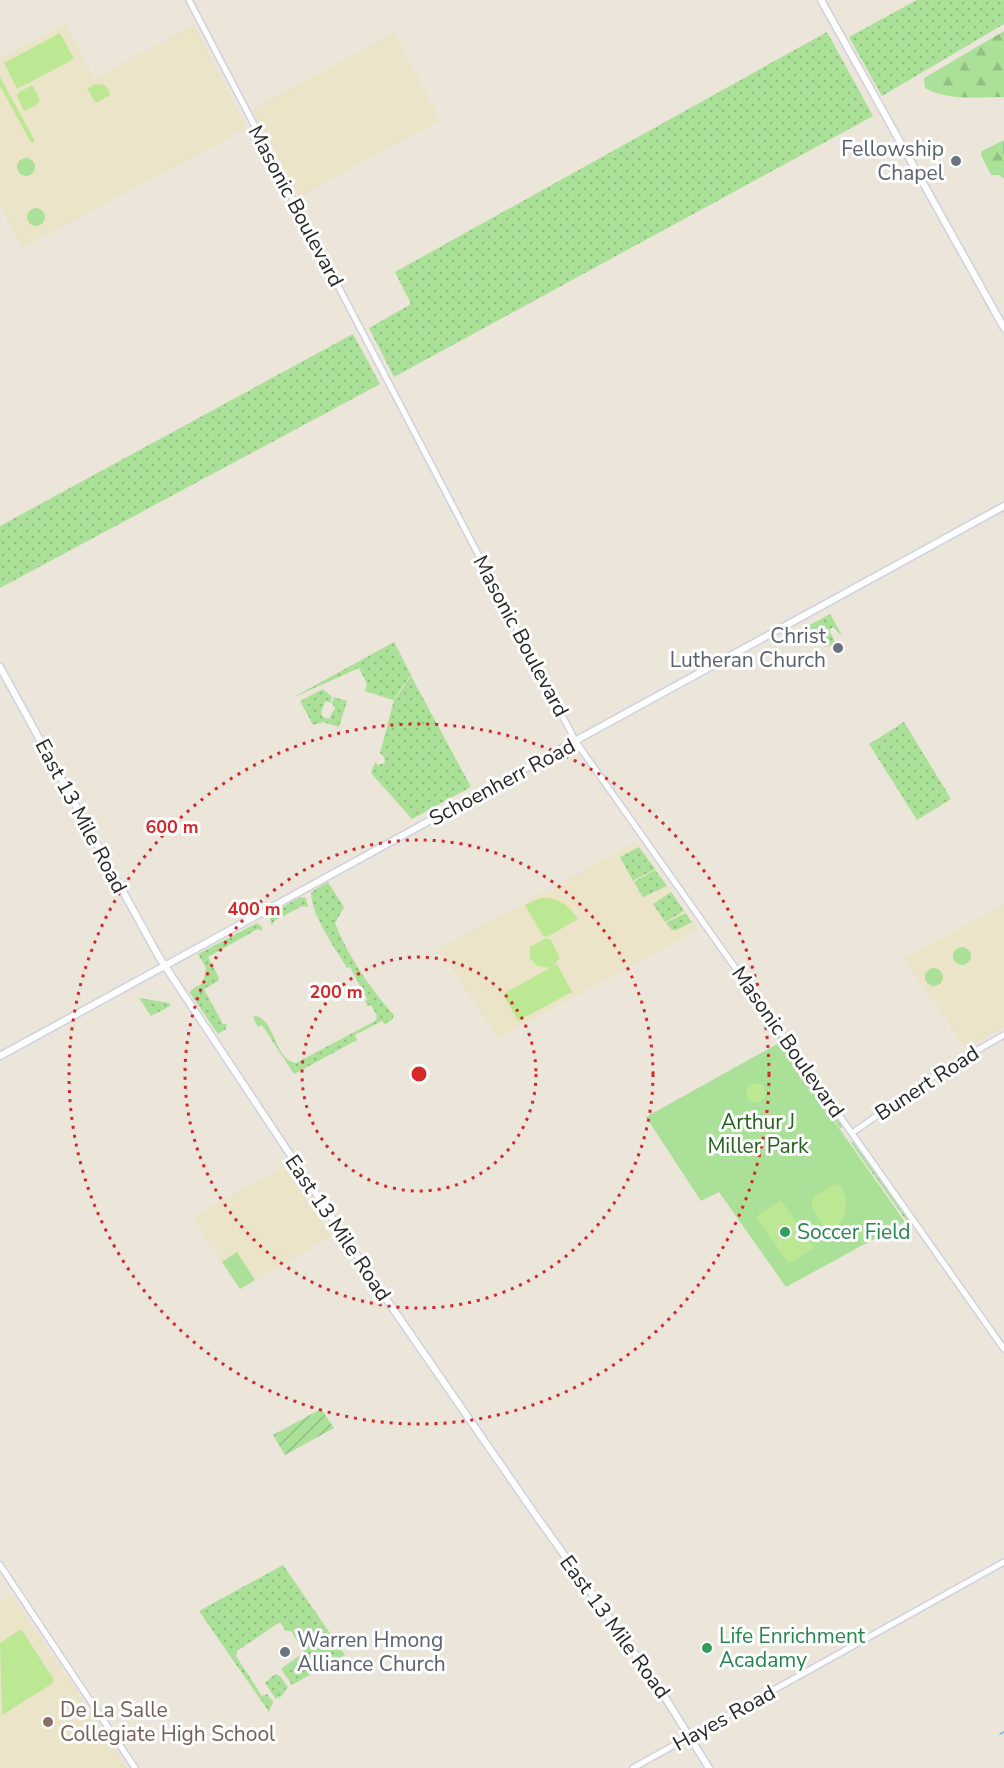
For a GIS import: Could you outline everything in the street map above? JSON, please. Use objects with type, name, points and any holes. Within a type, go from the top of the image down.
[{"type":"main road","points":[[820,0],[1004,328]]},
{"type":"main road","name":"Schoenherr Road","points":[[0,1056],[164,964],[576,742],[1004,506]]},
{"type":"main road","name":"East 13 Mile Road","points":[[0,667],[164,964],[404,1325],[532,1510],[654,1679],[709,1768]]},
{"type":"street","name":"Masonic Boulevard","points":[[189,0],[576,742],[1004,1349]]},
{"type":"street","name":"Bunert Road","points":[[852,1133],[944,1070],[1004,1035]]},
{"type":"street","name":"Hayes Road","points":[[633,1768],[1004,1562]]},
{"type":"street","points":[[0,1565],[135,1768]]},
{"type":"shaded area","points":[[65,24],[94,78],[194,25],[247,128],[23,248],[0,205],[0,54],[2,57]]},
{"type":"shaded area","points":[[395,32],[440,120],[299,197],[253,109]]},
{"type":"shaded area","points":[[636,842],[698,930],[498,1038],[438,949]]},
{"type":"shaded area","points":[[1004,904],[1004,1027],[966,1048],[903,959]]},
{"type":"shaded area","points":[[284,1166],[331,1236],[240,1290],[192,1217]]},
{"type":"shaded area","name":"De La Salle Collegiate High School","points":[[11,1595],[127,1768],[0,1768],[0,1601]]},
{"type":"green space","points":[[917,0],[1004,0],[1004,24],[882,96],[849,37]]},
{"type":"green space","points":[[1004,31],[1004,97],[953,97],[925,88],[924,78]]},
{"type":"green space","points":[[827,32],[873,116],[394,377],[369,328],[411,304],[395,272]]},
{"type":"green space","points":[[60,33],[74,59],[17,89],[4,63]]},
{"type":"green space","points":[[0,77],[35,141],[31,143],[0,86]]},
{"type":"green space","points":[[103,84],[108,88],[110,95],[96,103],[87,89],[93,85]]},
{"type":"green space","points":[[32,85],[39,101],[24,111],[17,96],[18,93]]},
{"type":"green space","points":[[1004,140],[1004,179],[999,175],[991,175],[981,155],[982,151]]},
{"type":"green space","points":[[26,158],[32,161],[35,167],[32,173],[26,176],[20,173],[17,167],[20,161]]},
{"type":"green space","points":[[36,208],[42,211],[45,217],[42,223],[36,226],[30,223],[27,217],[30,211]]},
{"type":"green space","points":[[353,334],[380,384],[0,588],[0,526]]},
{"type":"green space","points":[[830,614],[843,637],[833,627],[829,630],[836,644],[825,647],[822,638],[813,646],[804,628]]},
{"type":"green space","points":[[394,642],[411,675],[393,700],[365,691],[367,684],[359,668],[292,698]]},
{"type":"green space","points":[[411,676],[471,787],[412,819],[371,773],[375,762],[378,765],[385,763],[380,753],[394,700]]},
{"type":"green space","points":[[323,689],[332,697],[331,703],[325,701],[321,713],[323,717],[329,719],[335,708],[332,703],[334,697],[347,701],[339,727],[323,722],[313,725],[300,701]]},
{"type":"green space","points":[[904,722],[951,799],[917,820],[869,744]]},
{"type":"green space","points":[[639,847],[655,869],[633,881],[620,857]]},
{"type":"green space","points":[[655,870],[667,886],[643,897],[634,882]]},
{"type":"green space","points":[[328,882],[344,907],[335,923],[346,947],[359,970],[394,1015],[392,1020],[385,1024],[382,1021],[355,1035],[357,1040],[294,1074],[262,1025],[258,1027],[253,1017],[263,1019],[283,1055],[296,1063],[375,1021],[377,1016],[371,1005],[367,1006],[365,1001],[367,999],[350,967],[347,968],[324,931],[315,911],[311,892]]},
{"type":"green space","points":[[671,892],[684,911],[665,922],[653,904]]},
{"type":"green space","points":[[300,897],[306,898],[308,907],[302,906],[274,921],[272,926],[269,915]]},
{"type":"green space","points":[[541,898],[563,903],[578,919],[547,937],[543,936],[525,905]]},
{"type":"green space","points":[[685,913],[692,922],[676,930],[672,930],[666,923]]},
{"type":"green space","points":[[257,923],[262,927],[262,931],[258,929],[208,957],[219,978],[218,981],[204,989],[223,1024],[227,1024],[226,1029],[218,1034],[190,993],[203,983],[206,968],[198,954]]},
{"type":"green space","points":[[546,938],[551,940],[560,958],[553,966],[557,964],[572,992],[518,1021],[503,994],[550,968],[537,966],[530,958],[530,947]]},
{"type":"green space","points":[[962,947],[968,950],[971,956],[968,962],[962,965],[956,962],[953,956],[956,950]]},
{"type":"green space","points":[[934,968],[940,971],[943,977],[940,983],[934,986],[928,983],[925,977],[928,971]]},
{"type":"green space","points":[[139,998],[169,1003],[170,1006],[151,1016]]},
{"type":"green space","points":[[769,1026],[772,1026],[843,1127],[840,1128]]},
{"type":"green space","name":"Arthur J Miller Park","points":[[779,1043],[905,1222],[786,1287],[719,1192],[701,1201],[646,1117]]},
{"type":"green space","points":[[756,1083],[763,1086],[766,1093],[763,1100],[756,1103],[749,1100],[746,1093],[749,1086]]},
{"type":"green space","points":[[853,1142],[910,1221],[908,1223],[851,1143]]},
{"type":"green space","points":[[838,1183],[845,1197],[846,1211],[840,1223],[829,1234],[816,1215],[812,1202],[813,1197]]},
{"type":"green space","name":"Soccer Field","points":[[781,1200],[814,1248],[789,1264],[756,1217]]},
{"type":"green space","points":[[237,1252],[255,1280],[240,1289],[222,1262]]},
{"type":"green space","points":[[321,1409],[334,1428],[285,1455],[273,1435]]},
{"type":"green space","points":[[283,1565],[345,1655],[292,1685],[281,1669],[303,1653],[314,1667],[291,1631],[286,1631],[280,1622],[237,1651],[236,1656],[262,1696],[267,1694],[273,1702],[269,1712],[199,1611]]},
{"type":"green space","points":[[21,1629],[53,1678],[53,1683],[2,1715],[0,1643]]},
{"type":"green space","points":[[275,1674],[280,1676],[288,1687],[278,1700],[280,1695],[276,1699],[265,1683]]},
{"type":"waterway","points":[[1004,143],[1004,154]]},
{"type":"waterway","points":[[1000,1734],[1004,1732]]},
{"type":"place","name":"Fellowship Chapel","points":[[956,161]]},
{"type":"place","name":"Christ Lutheran Church","points":[[838,648]]},
{"type":"place","name":"Soccer Field","points":[[785,1232]]},
{"type":"place","name":"Life Enrichment Acadamy","points":[[707,1648]]},
{"type":"place","name":"Warren Hmong Alliance Church","points":[[285,1652]]},
{"type":"place","name":"De La Salle Collegiate High School","points":[[48,1722]]}]
